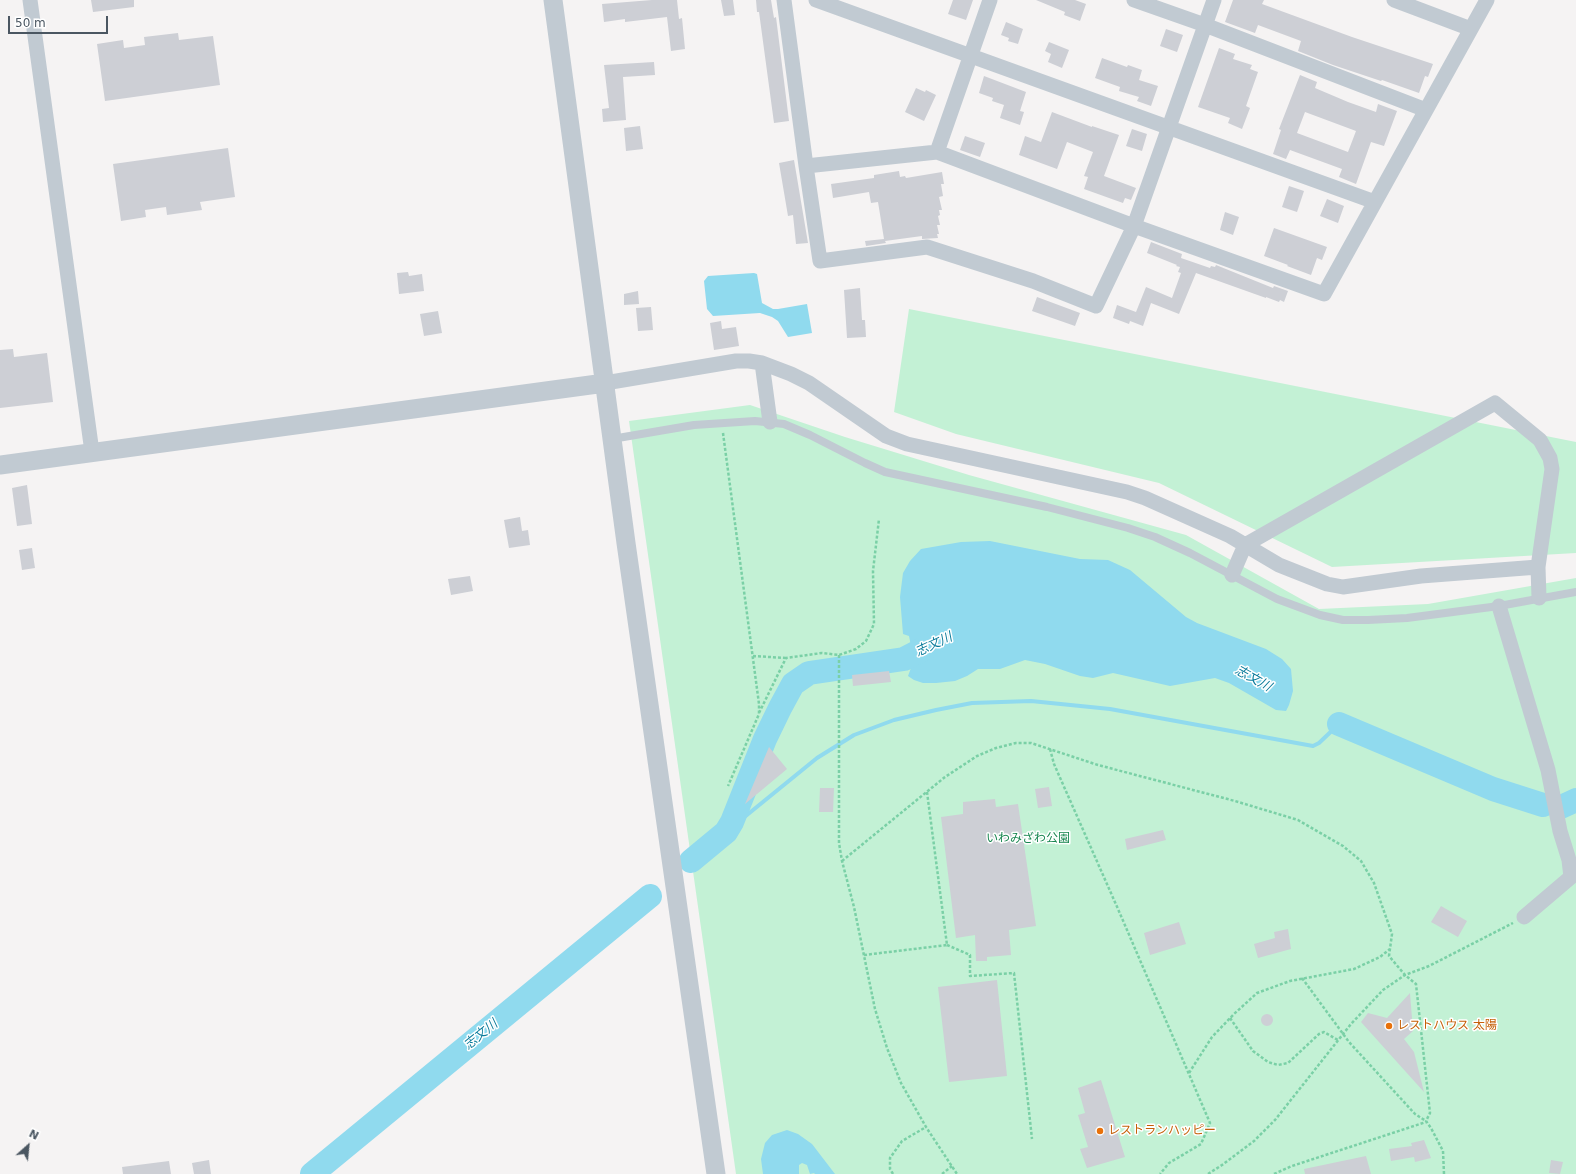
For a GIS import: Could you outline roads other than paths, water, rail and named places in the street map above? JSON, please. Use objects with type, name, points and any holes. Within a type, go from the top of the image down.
[{"type":"street","points":[[30,0],[92,452]]},
{"type":"street","points":[[553,0],[612,439],[716,1174]]},
{"type":"street","points":[[784,0],[820,261],[928,247],[1033,281],[1096,306],[1134,226],[1214,0]]},
{"type":"street","points":[[816,0],[1375,202]]},
{"type":"street","points":[[937,152],[990,0]]},
{"type":"street","points":[[1134,0],[1205,25],[1426,110]]},
{"type":"street","points":[[1394,0],[1471,29]]},
{"type":"street","points":[[806,166],[937,152],[1134,226],[1324,294],[1487,0]]},
{"type":"street","points":[[0,465],[605,383],[736,361],[749,361],[762,363],[791,374],[809,384],[886,436],[907,444],[1127,492],[1145,498],[1230,536],[1279,566],[1327,584],[1343,587],[1420,576],[1538,566]]},
{"type":"street","points":[[762,363],[770,422]]},
{"type":"street","points":[[1232,575],[1245,545],[1495,403],[1540,440],[1550,458],[1552,469],[1538,566],[1539,598]]},
{"type":"street","points":[[1499,606],[1548,770],[1560,831],[1574,881],[1524,917]]},
{"type":"lane","points":[[612,439],[694,425],[755,421],[784,424],[810,435],[885,472],[1047,507],[1115,524],[1156,537],[1277,599],[1320,615],[1343,620],[1407,618],[1499,606],[1576,592]]},
{"type":"water","points":[[757,274],[762,303],[773,309],[807,304],[812,333],[788,337],[778,321],[772,317],[760,313],[713,316],[707,309],[704,281],[708,276]]},
{"type":"water","points":[[990,541],[1080,559],[1108,560],[1130,570],[1186,617],[1197,623],[1266,649],[1282,659],[1291,669],[1293,691],[1286,711],[1276,710],[1229,683],[1215,678],[1170,686],[1113,673],[1093,678],[1080,676],[1045,664],[1025,660],[1000,669],[978,669],[955,681],[923,683],[914,680],[908,676],[911,668],[903,667],[906,649],[911,646],[909,636],[903,634],[900,597],[903,573],[910,561],[921,549],[961,542]]},
{"type":"water","points":[[787,1130],[798,1134],[812,1144],[835,1174],[810,1174],[807,1165],[802,1163],[799,1165],[799,1174],[763,1174],[761,1159],[765,1143],[772,1135]]},
{"type":"waterway","name":"志文川","points":[[691,861],[726,832],[732,822],[765,739],[793,684],[809,673],[904,659],[933,644]]},
{"type":"waterway","points":[[726,832],[817,758],[854,735],[894,720],[972,703],[1031,701],[1110,709],[1313,746],[1319,743],[1339,724]]},
{"type":"waterway","name":"志文川","points":[[1339,724],[1493,789],[1543,805]]},
{"type":"waterway","name":"志文川","points":[[1561,807],[1576,800]]},
{"type":"waterway","name":"志文川","points":[[312,1174],[650,896]]},
{"type":"place","name":"レストハウス 太陽","points":[[1389,1026]]},
{"type":"place","name":"レストランハッピー","points":[[1100,1131]]},
{"type":"park label","name":"いわみざわ公園","points":[[1028,839]]}]
